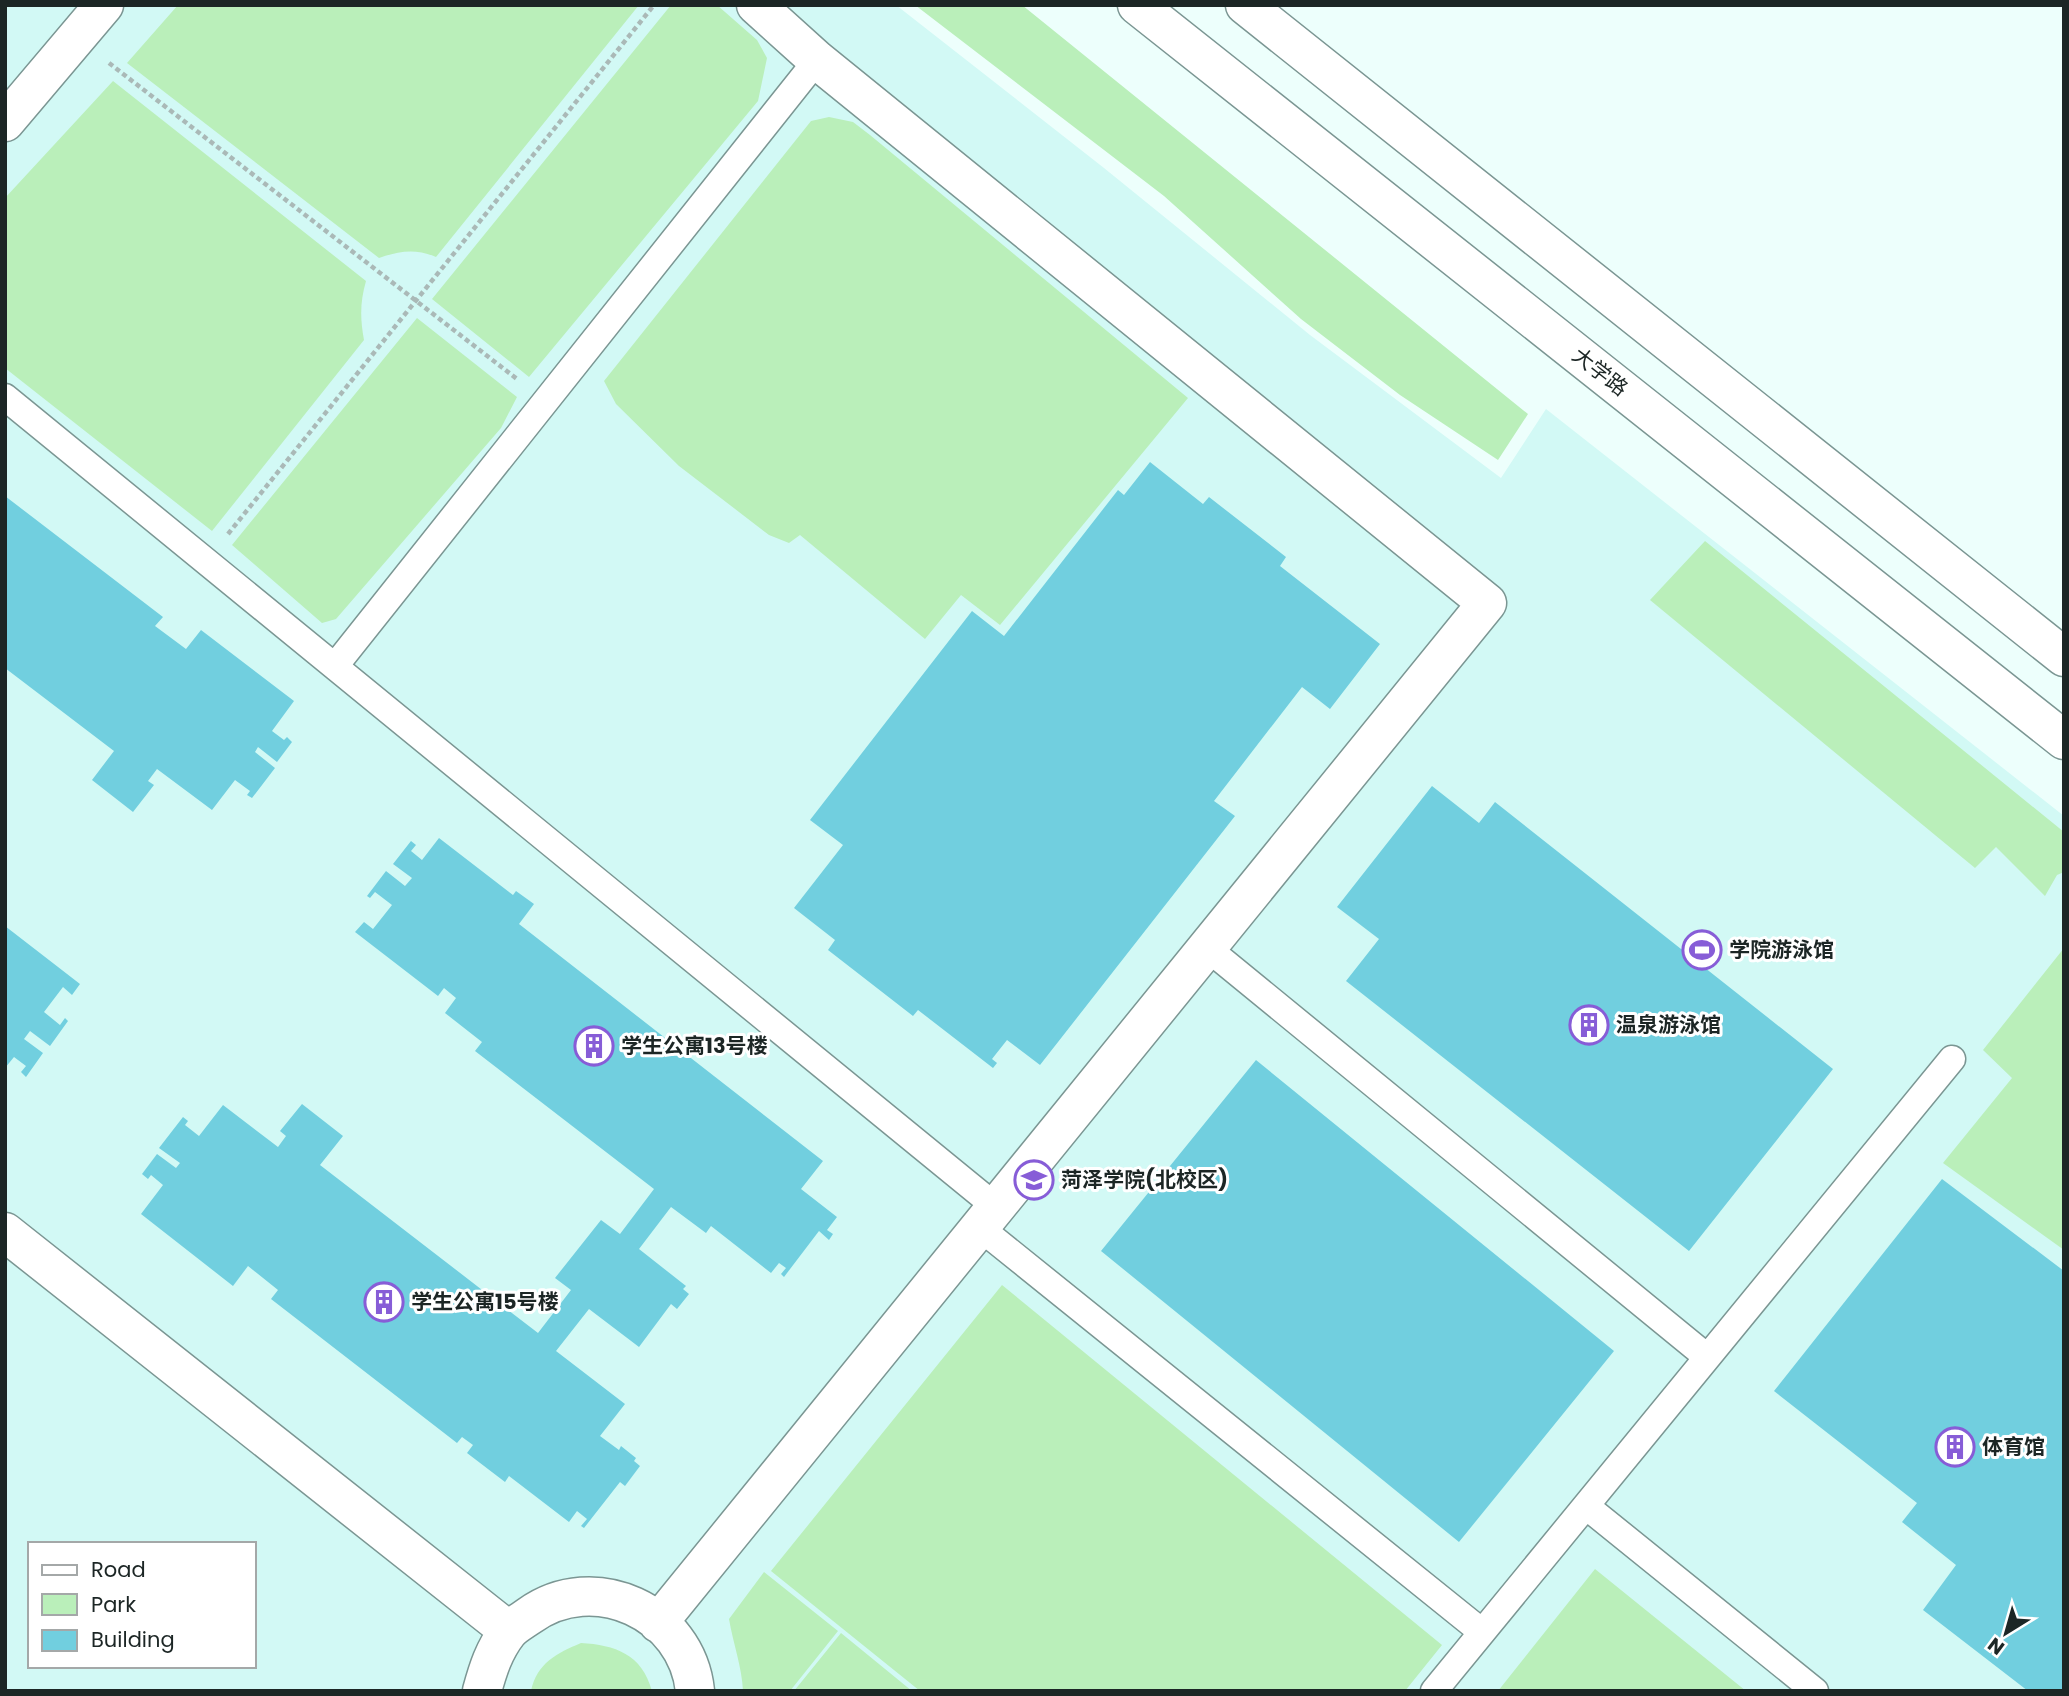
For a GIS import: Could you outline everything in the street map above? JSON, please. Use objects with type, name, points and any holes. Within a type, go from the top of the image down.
[{"type":"street","points":[[5,122],[104,5]]},
{"type":"street","points":[[658,1623],[1487,603],[817,60],[756,5]]},
{"type":"street","name":"大学路","points":[[1137,5],[2064,740]]},
{"type":"street","points":[[1245,5],[2064,657]]},
{"type":"street","points":[[5,1232],[509,1631]]},
{"type":"street","points":[[482,1691],[489,1662],[509,1631],[546,1604],[590,1595],[634,1605],[671,1632],[693,1671],[695,1691]]},
{"type":"lane","points":[[335,666],[817,60]]},
{"type":"lane","points":[[5,397],[335,666],[1482,1632]]},
{"type":"lane","points":[[1206,947],[1707,1357]]},
{"type":"lane","points":[[1434,1691],[1952,1059]]},
{"type":"lane","points":[[1586,1506],[1815,1691]]},
{"type":"path","points":[[206,561],[653,5]]},
{"type":"path","points":[[77,38],[545,401]]},
{"type":"shaded area","name":"菏泽学院(北校区)","points":[[5,5],[896,5],[1104,168],[1310,335],[1501,478],[1546,409],[2064,816],[2064,1691],[5,1691]]},
{"type":"green space","points":[[178,5],[639,5],[436,257],[407,251],[379,258],[127,63]]},
{"type":"green space","points":[[671,5],[717,5],[757,40],[767,58],[758,101],[529,377],[432,299]]},
{"type":"green space","points":[[915,5],[1022,5],[1528,414],[1498,460],[1400,395],[1301,319],[1164,196]]},
{"type":"green space","points":[[113,81],[366,281],[361,310],[364,340],[212,531],[5,368],[5,198]]},
{"type":"green space","points":[[829,117],[853,122],[870,135],[1188,398],[1000,625],[961,595],[925,639],[800,535],[789,543],[769,535],[679,466],[616,404],[604,381],[811,121]]},
{"type":"green space","points":[[417,318],[517,397],[501,428],[336,619],[322,623],[232,545]]},
{"type":"green space","points":[[1705,541],[2064,832],[2064,872],[2057,875],[2045,896],[1996,847],[1975,868],[1650,600]]},
{"type":"green space","points":[[2064,948],[2064,1250],[1943,1163],[2012,1078],[1983,1050]]},
{"type":"green space","points":[[1002,1285],[1442,1645],[1405,1691],[920,1691],[771,1571]]},
{"type":"green space","points":[[1595,1569],[1746,1691],[1498,1691]]},
{"type":"green space","points":[[764,1572],[838,1631],[790,1691],[743,1691],[729,1619]]},
{"type":"green space","points":[[841,1633],[912,1691],[794,1691]]},
{"type":"green space","points":[[581,1643],[616,1649],[634,1660],[647,1678],[652,1691],[531,1691],[538,1673],[549,1660]]},
{"type":"building","points":[[1150,462],[1203,504],[1209,497],[1286,557],[1280,566],[1380,644],[1330,709],[1302,687],[1214,801],[1235,816],[1040,1065],[1007,1040],[992,1059],[997,1063],[993,1068],[918,1010],[913,1016],[828,950],[835,940],[794,908],[843,845],[810,820],[972,611],[1004,636],[1118,490],[1124,495]]},
{"type":"building","points":[[5,496],[163,617],[155,626],[186,649],[201,630],[294,701],[272,731],[284,740],[287,737],[292,742],[277,762],[258,747],[255,752],[275,768],[252,798],[247,795],[250,791],[235,780],[212,810],[157,769],[148,781],[154,785],[133,812],[92,780],[114,751],[5,668]]},
{"type":"building","name":"温泉游泳馆","points":[[1432,786],[1479,823],[1495,802],[1833,1069],[1689,1251],[1346,981],[1379,939],[1337,907]]},
{"type":"building","points":[[439,838],[513,895],[516,891],[534,904],[519,924],[823,1161],[801,1189],[837,1217],[827,1230],[833,1234],[829,1240],[819,1231],[784,1277],[781,1274],[786,1268],[779,1263],[771,1273],[711,1226],[706,1233],[671,1207],[639,1249],[686,1286],[683,1289],[689,1294],[677,1309],[671,1304],[639,1347],[589,1309],[556,1351],[625,1404],[600,1436],[619,1450],[621,1446],[636,1458],[634,1461],[640,1466],[625,1486],[620,1482],[584,1528],[581,1526],[587,1519],[577,1511],[569,1522],[509,1476],[505,1482],[467,1453],[473,1445],[462,1437],[457,1443],[271,1299],[278,1290],[248,1266],[233,1286],[141,1214],[163,1185],[151,1175],[148,1179],[142,1174],[157,1154],[176,1168],[180,1163],[159,1148],[183,1117],[188,1121],[185,1125],[199,1136],[223,1105],[278,1147],[286,1136],[280,1131],[302,1104],[343,1136],[320,1165],[538,1333],[571,1290],[555,1278],[601,1220],[620,1234],[654,1189],[475,1051],[482,1042],[445,1013],[456,998],[444,988],[438,996],[355,932],[364,922],[373,929],[392,905],[375,892],[370,898],[367,896],[386,871],[405,886],[412,878],[393,864],[411,841],[416,845],[411,851],[422,860]]},
{"type":"building","points":[[5,926],[80,984],[72,995],[63,987],[44,1012],[60,1025],[65,1018],[68,1021],[50,1046],[30,1031],[24,1039],[43,1053],[26,1077],[21,1072],[26,1066],[14,1057],[5,1068]]},
{"type":"building","points":[[1256,1060],[1614,1351],[1459,1542],[1101,1251]]},
{"type":"building","name":"体育馆","points":[[1942,1179],[2064,1271],[2064,1691],[2028,1691],[1923,1610],[1956,1565],[1902,1522],[1917,1503],[1774,1391]]},
{"type":"place","name":"学院游泳馆","points":[[1702,950]]},
{"type":"place","name":"温泉游泳馆","points":[[1589,1025]]},
{"type":"place","name":"学生公寓13号楼","points":[[594,1046]]},
{"type":"place","name":"菏泽学院(北校区)","points":[[1034,1180]]},
{"type":"place","name":"学生公寓15号楼","points":[[384,1302]]},
{"type":"place","name":"体育馆","points":[[1955,1447]]}]
